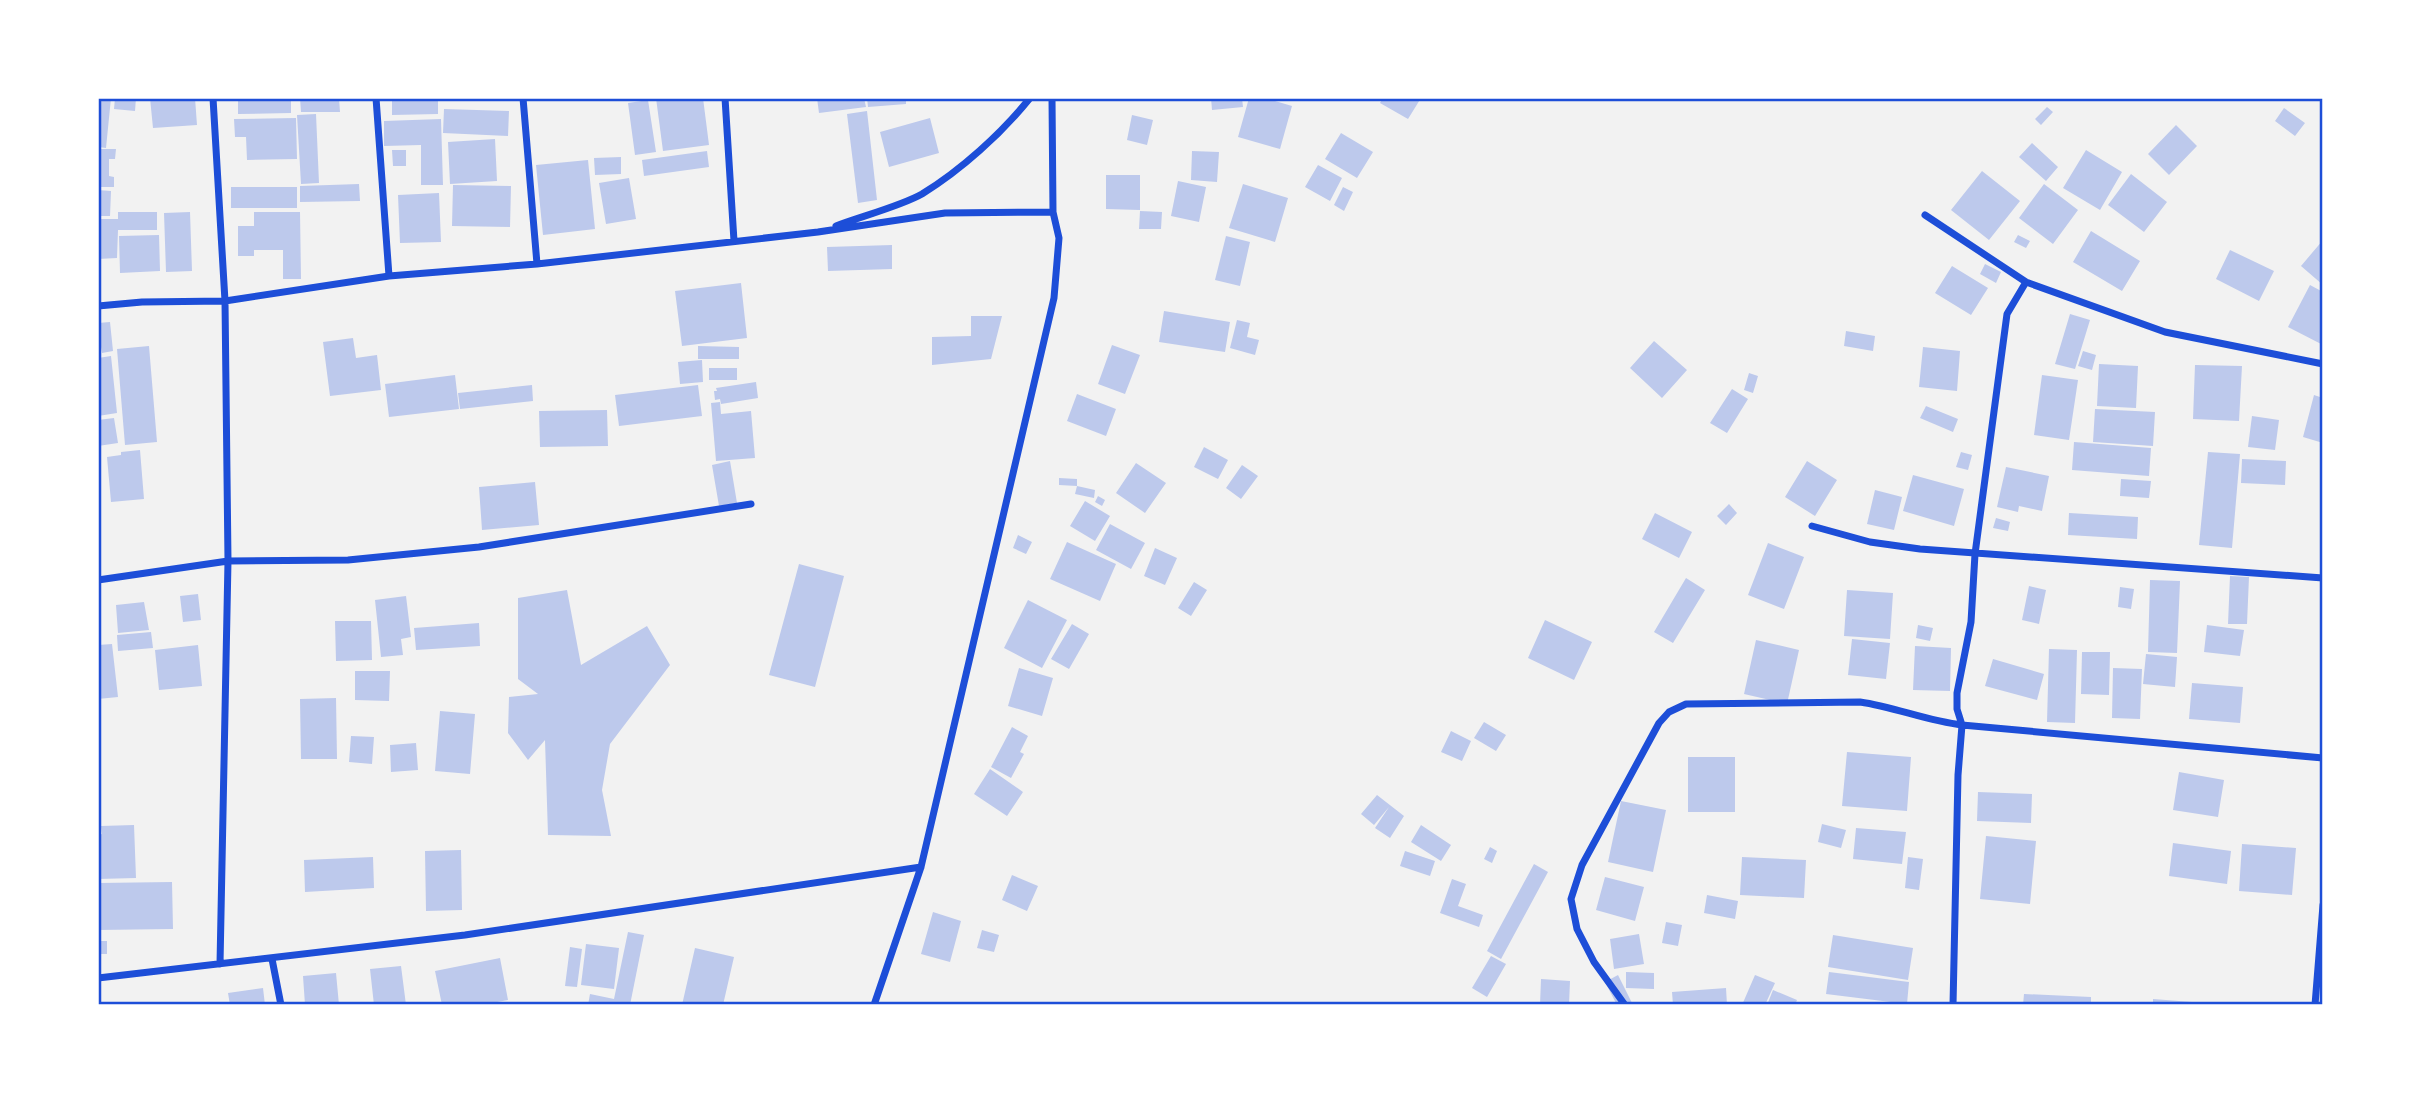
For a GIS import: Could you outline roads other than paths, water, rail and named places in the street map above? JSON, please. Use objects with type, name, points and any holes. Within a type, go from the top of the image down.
[{"type":"street","points":[[213,98],[225,302],[228,561],[220,964]]},
{"type":"street","points":[[376,98],[389,276]]},
{"type":"street","points":[[523,98],[537,264]]},
{"type":"street","points":[[725,98],[734,242]]},
{"type":"street","points":[[818,232],[920,195],[1010,123],[1030,98]]},
{"type":"street","points":[[874,1005],[921,867],[1054,298],[1059,238],[1053,212],[1052,98]]},
{"type":"street","points":[[98,306],[142,302],[225,302],[389,276],[537,264],[734,242],[945,213],[1053,212]]},
{"type":"street","points":[[1925,215],[2026,282],[2165,331],[2323,364]]},
{"type":"street","points":[[1953,1005],[1957,789],[1962,725],[1957,709],[1957,692],[1971,622],[1975,554],[2007,314],[2026,282]]},
{"type":"street","points":[[98,580],[228,561],[348,560],[479,547],[751,504]]},
{"type":"street","points":[[1812,526],[1871,542],[1975,554],[2323,578]]},
{"type":"street","points":[[1625,1005],[1594,962],[1577,929],[1571,899],[1582,865],[1659,723],[1669,712],[1686,704],[1860,702],[1882,705],[1942,723],[2323,758]]},
{"type":"street","points":[[98,978],[465,935],[921,867]]},
{"type":"street","points":[[2315,1005],[2322,945],[2323,905]]},
{"type":"street","points":[[272,959],[281,1005]]}]
